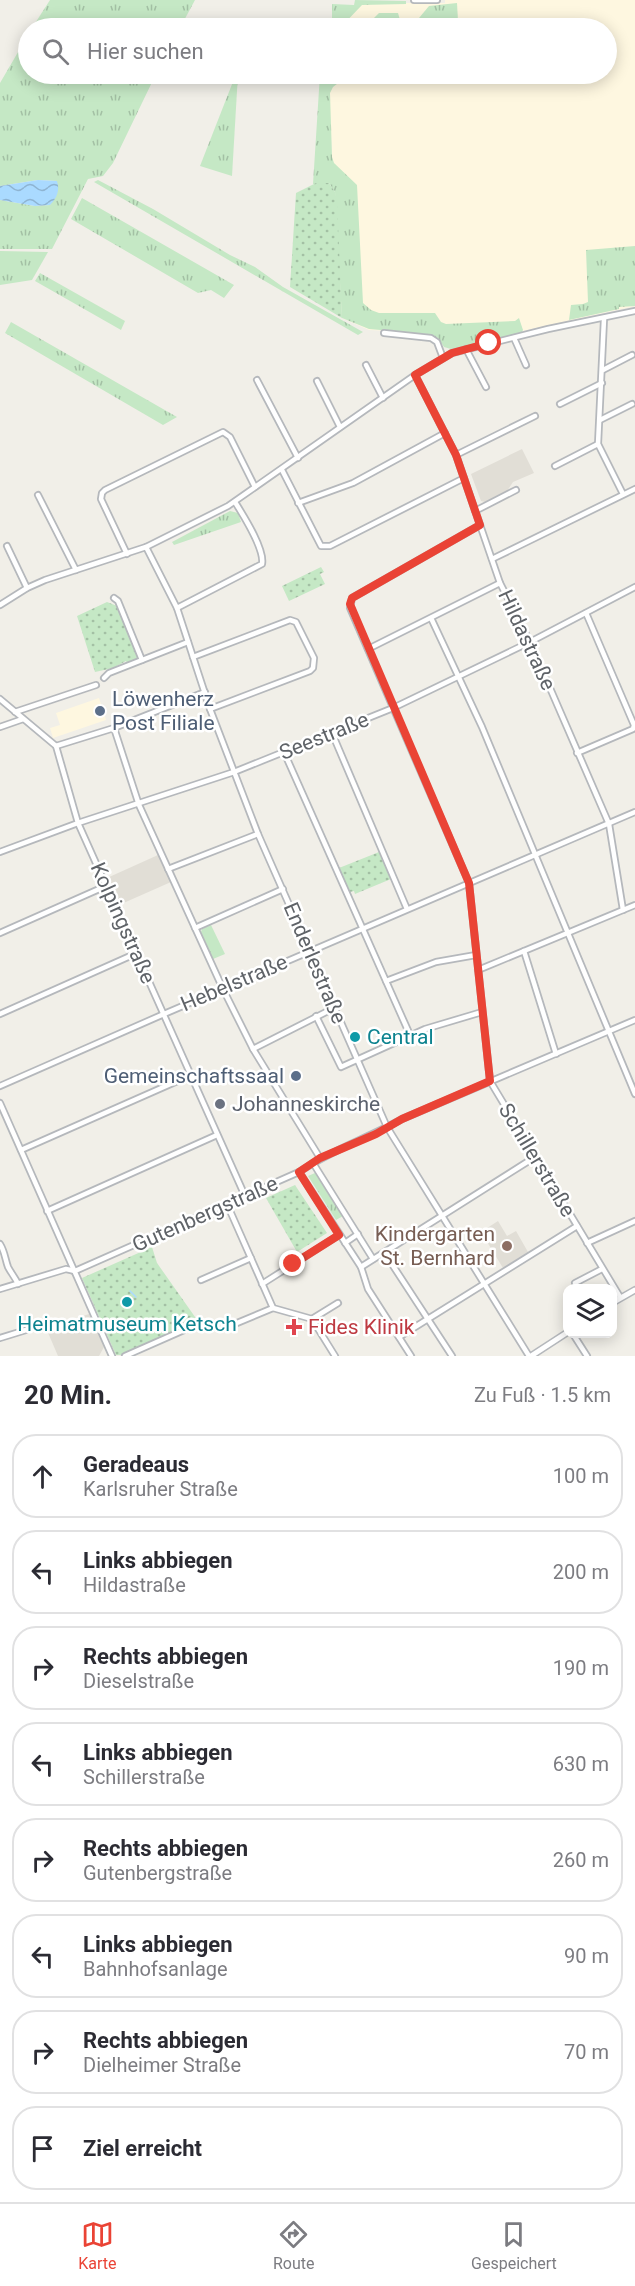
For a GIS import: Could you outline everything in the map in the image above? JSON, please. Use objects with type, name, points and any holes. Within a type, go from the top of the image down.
[{"type":"street","points":[[414,0],[437,0]]},
{"type":"street","points":[[0,605],[27,588],[146,547],[235,502],[415,375],[443,358],[466,349],[635,311]]},
{"type":"street","points":[[604,319],[598,444],[623,494]]},
{"type":"street","points":[[384,333],[431,338],[437,342],[443,358]]},
{"type":"street","points":[[514,338],[525,365]]},
{"type":"street","points":[[466,349],[486,387]]},
{"type":"street","points":[[603,370],[632,355]]},
{"type":"street","points":[[366,365],[383,398]]},
{"type":"street","name":"Hildastraße","points":[[415,375],[456,455],[500,584],[530,642],[609,824],[623,910]]},
{"type":"street","points":[[257,380],[298,458]]},
{"type":"street","points":[[317,381],[340,427]]},
{"type":"street","points":[[560,404],[602,383]]},
{"type":"street","points":[[600,420],[632,404]]},
{"type":"street","points":[[456,455],[535,416]]},
{"type":"street","points":[[127,554],[101,500],[105,490],[223,432],[230,437],[255,488]]},
{"type":"street","points":[[298,503],[353,483],[445,433]]},
{"type":"street","points":[[555,466],[598,444]]},
{"type":"street","points":[[282,470],[321,546],[330,546],[464,478]]},
{"type":"street","points":[[492,559],[635,489]]},
{"type":"street","points":[[475,511],[516,490]]},
{"type":"street","points":[[38,495],[76,570]]},
{"type":"street","points":[[177,608],[262,564],[262,555],[235,502]]},
{"type":"street","name":"Schillerstraße","points":[[480,525],[352,598],[350,604],[469,883],[490,1081],[620,1298]]},
{"type":"street","points":[[7,546],[27,588]]},
{"type":"street","name":"Enderlestraße","points":[[146,547],[177,608],[210,709],[258,834],[387,1127],[530,1356]]},
{"type":"street","points":[[368,649],[500,584]]},
{"type":"street","name":"Seestraße","points":[[0,852],[78,823],[139,805],[234,772],[393,708],[530,642],[635,587]]},
{"type":"street","points":[[114,598],[118,601],[142,660]]},
{"type":"street","points":[[578,753],[633,729],[634,725],[586,613]]},
{"type":"street","points":[[431,618],[537,854],[635,1094]]},
{"type":"street","points":[[193,657],[290,620],[296,622],[314,658],[313,668],[310,671],[210,709]]},
{"type":"street","points":[[104,678],[109,673],[188,642]]},
{"type":"street","points":[[15,712],[96,685]]},
{"type":"street","points":[[0,699],[56,746],[114,728],[204,692]]},
{"type":"street","points":[[0,727],[23,719]]},
{"type":"street","points":[[114,728],[139,805],[223,989],[253,1049],[320,1158]]},
{"type":"street","points":[[332,733],[408,909]]},
{"type":"street","name":"Kolpingstraße","points":[[56,746],[78,823],[245,1196]]},
{"type":"street","points":[[284,752],[410,1035]]},
{"type":"street","name":"Hebelstraße","points":[[0,1086],[635,812]]},
{"type":"street","points":[[168,869],[258,834]]},
{"type":"street","points":[[0,933],[106,886]]},
{"type":"street","points":[[195,928],[283,889]]},
{"type":"street","points":[[478,970],[635,905]]},
{"type":"street","points":[[524,951],[556,1054]]},
{"type":"street","points":[[0,1014],[136,953]]},
{"type":"street","points":[[386,981],[436,962],[476,955]]},
{"type":"street","points":[[253,1049],[334,1008]]},
{"type":"street","points":[[316,1016],[341,1067],[410,1035],[450,1020],[482,1012]]},
{"type":"street","name":"Gutenbergstraße","points":[[0,1289],[66,1269],[75,1271],[299,1172],[320,1158],[402,1119],[635,1020]]},
{"type":"street","points":[[21,1150],[190,1075]]},
{"type":"street","points":[[0,1103],[112,1356]]},
{"type":"street","points":[[47,1211],[217,1135]]},
{"type":"street","points":[[361,1267],[534,1157]]},
{"type":"street","points":[[313,1163],[374,1258]]},
{"type":"street","points":[[299,1172],[361,1267],[368,1289],[411,1356]]},
{"type":"street","points":[[227,1204],[273,1308]]},
{"type":"street","points":[[587,1243],[635,1221]]},
{"type":"street","points":[[399,1337],[577,1226]]},
{"type":"street","points":[[345,1243],[358,1234]]},
{"type":"street","points":[[262,1284],[339,1235]]},
{"type":"street","points":[[0,1244],[18,1284]]},
{"type":"street","points":[[384,1252],[452,1356]]},
{"type":"street","points":[[201,1280],[251,1258]]},
{"type":"street","points":[[575,1283],[602,1269]]},
{"type":"street","points":[[617,1300],[635,1290]]},
{"type":"street","points":[[312,1320],[338,1303]]},
{"type":"street","points":[[225,1328],[273,1308],[312,1320],[335,1356]]},
{"type":"street","points":[[0,1338],[26,1330],[36,1323]]},
{"type":"street","points":[[125,1356],[184,1330]]},
{"type":"street","points":[[530,1356],[563,1335]]},
{"type":"street","points":[[576,1338],[587,1356]]},
{"type":"shaded area","points":[[445,0],[635,0],[635,306],[450,347],[429,333],[369,330],[342,318],[328,84],[617,84],[617,18],[349,18],[359,6],[365,3],[445,3]]},
{"type":"shaded area","points":[[522,449],[534,473],[513,482],[507,491],[485,502],[481,501],[471,474]]},
{"type":"shaded area","points":[[99,698],[106,720],[53,738],[50,728],[60,725],[56,713]]},
{"type":"shaded area","points":[[158,855],[171,882],[119,905],[107,878]]},
{"type":"shaded area","name":"Kindergarten St. Bernhard","points":[[498,1221],[507,1236],[516,1231],[528,1252],[503,1268],[481,1232]]},
{"type":"shaded area","points":[[89,1314],[104,1347],[99,1356],[58,1356],[46,1328]]},
{"type":"green space","points":[[50,0],[195,0],[185,18],[38,18]]},
{"type":"green space","points":[[355,0],[406,1],[406,4],[362,5],[350,18],[332,18],[332,4],[354,5]]},
{"type":"green space","points":[[457,3],[458,18],[419,18],[429,6]]},
{"type":"green space","points":[[379,13],[398,13],[399,18],[374,18]]},
{"type":"green space","points":[[18,52],[18,84],[151,84],[113,163],[103,176],[88,179],[52,249],[0,249],[0,200],[35,206],[50,205],[57,181],[38,180],[0,186],[0,83]]},
{"type":"green space","points":[[232,84],[237,84],[232,176],[200,166]]},
{"type":"green space","points":[[319,84],[337,84],[330,93],[332,157],[334,163],[357,185],[363,303],[379,313],[435,313],[441,322],[446,324],[515,321],[519,318],[523,330],[521,334],[451,349],[444,347],[438,338],[427,334],[369,329],[342,318],[335,192],[329,183],[313,184]]},
{"type":"green space","points":[[98,180],[255,267],[283,287],[363,332],[358,335],[94,182]]},
{"type":"green space","points":[[316,183],[329,183],[335,192],[337,201],[342,318],[290,287],[296,193]]},
{"type":"green space","points":[[82,198],[234,285],[224,298],[211,290],[198,293],[71,219]]},
{"type":"green space","points":[[635,246],[635,306],[619,307],[619,309],[569,320],[571,305],[588,302],[586,250]]},
{"type":"green space","points":[[0,251],[48,252],[32,280],[0,285]]},
{"type":"green space","points":[[40,273],[125,321],[121,330],[35,281]]},
{"type":"green space","points":[[11,322],[177,417],[163,425],[5,333]]},
{"type":"green space","points":[[230,511],[238,513],[241,522],[174,545],[172,542]]},
{"type":"green space","points":[[321,567],[324,572],[320,574],[325,584],[289,601],[282,586]]},
{"type":"green space","points":[[107,602],[117,606],[139,658],[95,672],[77,616]]},
{"type":"green space","points":[[379,852],[391,879],[355,894],[354,891],[350,892],[339,868]]},
{"type":"green space","points":[[211,925],[225,954],[213,959],[201,932],[202,929]]},
{"type":"green space","points":[[315,1173],[343,1216],[336,1220],[308,1176]]},
{"type":"green space","points":[[295,1185],[327,1233],[297,1252],[266,1198]]},
{"type":"green space","points":[[152,1247],[157,1263],[200,1324],[189,1329],[185,1321],[172,1333],[121,1355],[116,1355],[82,1278]]},
{"type":"water","points":[[38,180],[57,181],[57,194],[50,205],[35,206],[0,200],[0,186]]},
{"type":"waterway","points":[[130,1291],[136,1297]]},
{"type":"place","name":"Löwenherz Post Filiale","points":[[100,711]]},
{"type":"place","name":"Central","points":[[355,1037]]},
{"type":"place","name":"Gemeinschaftssaal","points":[[296,1076]]},
{"type":"place","name":"Johanneskirche","points":[[220,1104]]},
{"type":"place","name":"Kindergarten St. Bernhard","points":[[507,1246]]},
{"type":"place","name":"Heimatmuseum Ketsch","points":[[127,1302]]},
{"type":"place","name":"Fides Klinik","points":[[294,1327]]},
{"type":"route","points":[[293,1264],[339,1235],[299,1172],[320,1158],[490,1081],[469,883],[350,608],[352,598],[480,525],[456,455],[415,375],[452,353],[489,343]]}]
